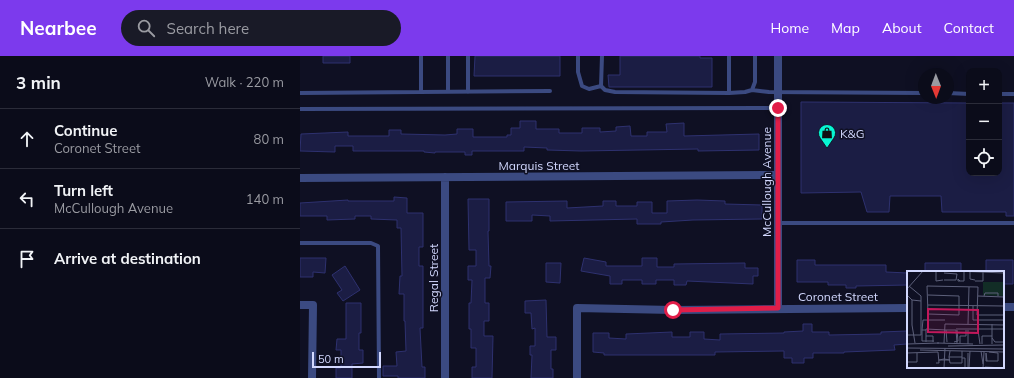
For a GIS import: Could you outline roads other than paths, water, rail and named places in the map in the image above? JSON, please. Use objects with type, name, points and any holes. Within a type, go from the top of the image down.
[{"type":"street","name":"McCullough Avenue","points":[[778,56],[778,308]]},
{"type":"street","name":"Marquis Street","points":[[300,178],[778,175]]},
{"type":"street","name":"Regal Street","points":[[445,177],[445,378]]},
{"type":"street","points":[[300,306],[313,305],[312,378]]},
{"type":"street","name":"Coronet Street","points":[[577,378],[577,308],[673,310],[907,308]]},
{"type":"lane","points":[[421,56],[421,92]]},
{"type":"lane","points":[[448,56],[448,92]]},
{"type":"lane","points":[[468,56],[468,92]]},
{"type":"lane","points":[[578,56],[578,72],[582,86],[589,89],[601,86]]},
{"type":"lane","points":[[602,56],[601,86],[605,90],[615,92],[729,93],[752,90],[769,92],[918,93]]},
{"type":"lane","points":[[728,56],[729,93]]},
{"type":"lane","points":[[752,90],[754,82],[755,56]]},
{"type":"lane","points":[[300,92],[550,91]]},
{"type":"lane","points":[[954,94],[966,94]]},
{"type":"lane","points":[[1002,94],[1014,94]]},
{"type":"lane","points":[[300,109],[778,108]]},
{"type":"lane","points":[[778,223],[1014,223]]},
{"type":"lane","points":[[300,243],[371,243],[378,246],[379,378]]},
{"type":"place","name":"K&G","points":[[827,148]]}]
